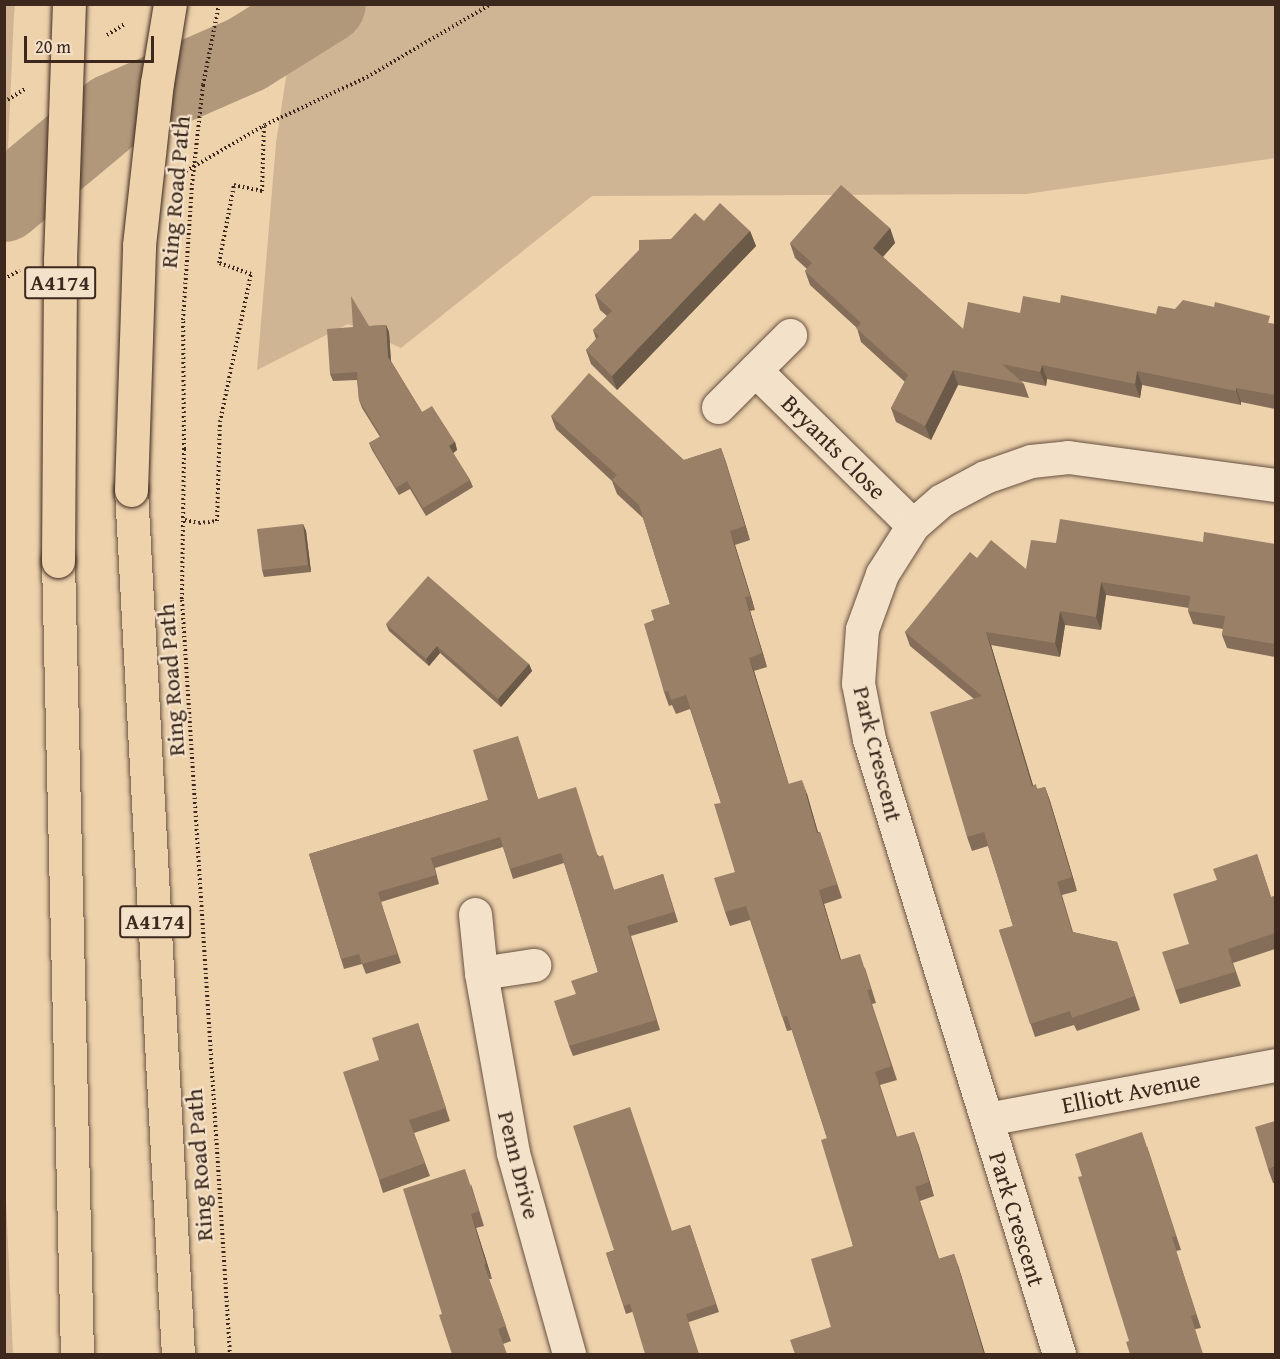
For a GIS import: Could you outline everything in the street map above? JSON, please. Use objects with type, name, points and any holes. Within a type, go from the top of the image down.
[{"type":"highway","name":"A4174","points":[[69,4],[60,260],[58,561],[77,1354]]},
{"type":"highway","name":"A4174","points":[[170,4],[157,83],[139,245],[131,490],[178,1354]]},
{"type":"street","points":[[718,407],[790,335]]},
{"type":"street","name":"Bryants Close","points":[[755,370],[913,525]]},
{"type":"street","name":"Park Crescent","points":[[1059,1354],[869,739],[859,696],[858,655],[862,629],[869,603],[895,551],[913,525],[926,512],[962,488],[985,477],[1050,458],[1087,458],[1275,485]]},
{"type":"street","name":"Penn Drive","points":[[475,914],[481,973],[513,1153],[569,1354]]},
{"type":"street","points":[[481,973],[534,964]]},
{"type":"street","name":"Elliott Avenue","points":[[987,1119],[1275,1065]]},
{"type":"path","name":"Ring Road Path","points":[[219,4],[203,85],[192,185],[183,320],[182,600],[230,1354]]},
{"type":"path","points":[[184,172],[264,125],[367,77],[491,4]]},
{"type":"path","points":[[184,520],[199,523],[217,521],[219,422],[251,274],[219,263],[234,185],[262,191],[264,125]]},
{"type":"path","points":[[4,279],[24,267]]},
{"type":"shaded area","points":[[4,5],[15,5],[14,14],[5,218]]},
{"type":"shaded area","points":[[297,5],[1275,5],[1275,158],[1026,194],[592,196],[401,348],[348,324],[257,370],[276,143]]},
{"type":"shaded area","points":[[5,1180],[7,1222],[13,1354],[4,1354]]},
{"type":"building","points":[[841,185],[890,228],[873,248],[963,329],[968,302],[1020,313],[1023,296],[1060,303],[1061,295],[1156,314],[1158,306],[1175,309],[1183,300],[1214,307],[1215,302],[1270,316],[1268,323],[1275,324],[1275,395],[1236,388],[1236,391],[1137,371],[1135,384],[1042,365],[1040,372],[1002,364],[1024,384],[953,370],[925,426],[891,408],[908,375],[856,328],[861,323],[805,271],[812,263],[790,243]]},
{"type":"building","points":[[720,203],[750,231],[612,376],[586,350],[599,336],[593,330],[612,311],[595,295],[639,250],[639,240],[671,239],[695,213],[704,221]]},
{"type":"building","points":[[351,296],[369,326],[386,325],[388,357],[422,412],[432,406],[455,442],[449,446],[470,480],[423,508],[407,481],[396,488],[369,443],[381,436],[359,400],[357,372],[330,374],[327,329],[353,327]]},
{"type":"building","points":[[589,373],[684,460],[721,448],[745,526],[730,531],[750,596],[745,597],[762,653],[749,658],[788,784],[802,780],[817,833],[820,832],[837,884],[819,890],[840,960],[860,954],[871,989],[867,990],[891,1066],[875,1072],[896,1137],[914,1132],[929,1182],[915,1187],[938,1259],[954,1254],[984,1354],[795,1354],[790,1340],[831,1327],[811,1259],[853,1246],[821,1140],[827,1138],[787,1016],[782,1017],[746,906],[725,912],[714,878],[735,872],[714,804],[721,803],[686,695],[671,700],[668,691],[664,692],[644,624],[654,620],[651,610],[670,604],[639,505],[612,480],[617,475],[551,416]]},
{"type":"building","points":[[1060,519],[1203,542],[1204,532],[1275,544],[1275,644],[1222,635],[1225,616],[1188,611],[1190,596],[1101,582],[1096,617],[1060,611],[1055,643],[986,632],[1032,786],[1036,784],[1037,789],[1045,787],[1072,877],[1057,882],[1072,932],[1117,942],[1135,996],[1072,1018],[1070,1011],[1030,1024],[999,930],[1013,926],[984,832],[967,837],[930,712],[982,696],[905,632],[970,552],[977,558],[991,540],[1026,569],[1031,540],[1056,543]]},
{"type":"building","points":[[303,524],[308,565],[262,570],[257,529]]},
{"type":"building","points":[[428,576],[529,664],[498,699],[437,646],[426,659],[386,624]]},
{"type":"building","points":[[518,736],[538,799],[576,787],[598,857],[603,855],[614,890],[663,874],[674,912],[627,926],[656,1020],[569,1046],[554,1001],[576,994],[571,981],[598,972],[561,853],[510,869],[500,837],[431,858],[436,875],[378,892],[397,954],[362,964],[359,954],[341,959],[309,854],[488,800],[473,750]]},
{"type":"building","points":[[1257,854],[1271,897],[1275,896],[1275,933],[1228,949],[1235,972],[1175,990],[1162,952],[1189,944],[1173,894],[1217,880],[1213,869]]},
{"type":"building","points":[[418,1023],[446,1108],[409,1120],[425,1163],[379,1180],[343,1072],[379,1060],[372,1038]]},
{"type":"building","points":[[630,1107],[672,1231],[690,1225],[716,1304],[686,1314],[699,1354],[645,1354],[630,1304],[624,1306],[606,1253],[614,1250],[573,1126]]},
{"type":"building","points":[[1275,1121],[1275,1166],[1268,1169],[1255,1127]]},
{"type":"building","points":[[1142,1132],[1176,1236],[1172,1237],[1196,1314],[1191,1316],[1203,1354],[1130,1354],[1126,1342],[1129,1341],[1078,1177],[1082,1176],[1075,1154]]},
{"type":"building","points":[[465,1169],[479,1211],[471,1214],[486,1264],[484,1265],[506,1326],[498,1329],[507,1354],[452,1354],[439,1315],[442,1314],[403,1189]]},
{"type":"waterway","points":[[4,203],[112,113],[247,54],[327,4]]}]
